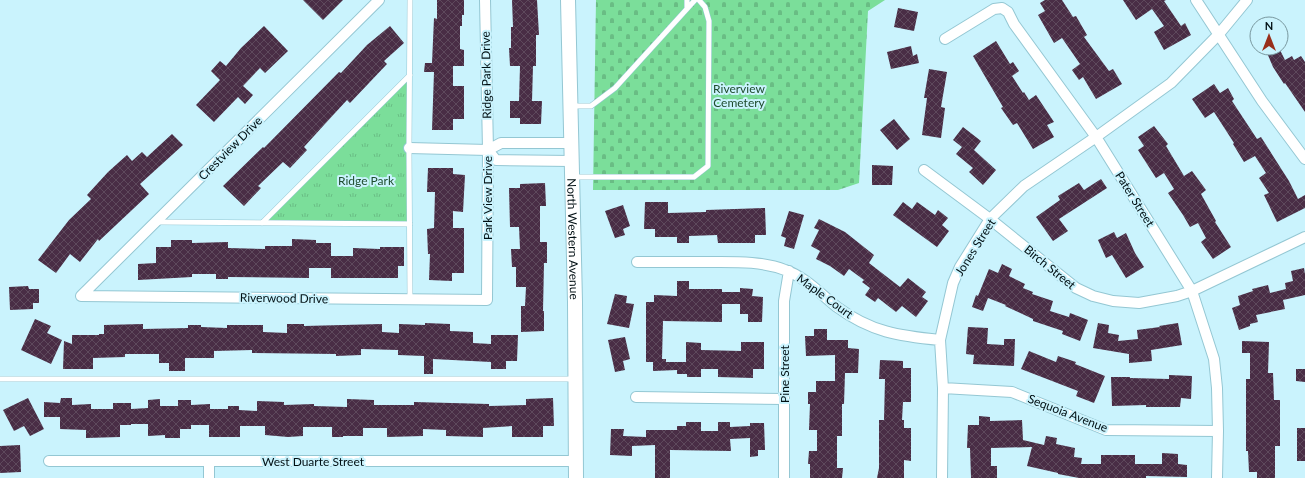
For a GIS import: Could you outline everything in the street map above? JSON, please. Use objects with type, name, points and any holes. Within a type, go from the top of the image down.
[{"type":"main road","name":"North Western Avenue","points":[[568,0],[576,379],[576,478]]},
{"type":"street","name":"Crestview Drive","points":[[81,296],[379,0]]},
{"type":"street","name":"Ridge Park Drive","points":[[484,0],[488,150]]},
{"type":"street","points":[[1196,0],[1262,101],[1305,159]]},
{"type":"street","name":"Jones Street","points":[[942,478],[942,388],[940,340],[953,283],[960,268],[990,219],[1024,186],[1096,137],[1171,82],[1219,34],[1247,0]]},
{"type":"street","name":"Pater Street","points":[[945,39],[994,9],[1002,8],[1008,12],[1014,24],[1096,137],[1192,291],[1214,359],[1217,388],[1217,478]]},
{"type":"street","points":[[571,143],[501,143],[488,150],[496,160],[571,161]]},
{"type":"street","name":"Park View Drive","points":[[409,148],[488,150],[487,300]]},
{"type":"street","name":"Birch Street","points":[[924,170],[990,219],[1076,288],[1093,296],[1113,301],[1138,303],[1177,296],[1192,291],[1305,237]]},
{"type":"street","name":"Maple Court","points":[[637,262],[744,263],[760,264],[789,271],[802,277],[838,307],[862,323],[889,333],[908,337],[940,340]]},
{"type":"street","name":"Pine Street","points":[[784,478],[784,301],[789,271]]},
{"type":"street","name":"Riverwood Drive","points":[[81,296],[487,300]]},
{"type":"street","name":"Sequoia Avenue","points":[[942,388],[1012,392],[1106,430],[1218,431]]},
{"type":"street","points":[[636,397],[784,398]]},
{"type":"street","name":"West Duarte Street","points":[[49,461],[576,461]]},
{"type":"street","points":[[209,461],[209,478]]},
{"type":"lane","points":[[410,0],[410,300]]},
{"type":"lane","points":[[687,0],[688,8]]},
{"type":"lane","points":[[570,106],[591,106],[615,88],[695,0]]},
{"type":"lane","points":[[571,177],[694,177],[708,166],[709,21],[705,7],[699,0]]},
{"type":"lane","points":[[262,223],[410,75]]},
{"type":"lane","points":[[156,222],[410,224]]},
{"type":"lane","points":[[0,379],[576,379]]},
{"type":"green space","name":"Riverview Cemetery","points":[[596,0],[885,0],[868,11],[859,183],[838,190],[593,190]]},
{"type":"green space","name":"Ridge Park","points":[[410,75],[410,224],[262,223]]},
{"type":"building","points":[[303,0],[343,0],[323,20]]},
{"type":"building","points":[[437,0],[464,0],[464,15],[462,15],[462,26],[460,26],[460,49],[464,50],[464,66],[453,66],[453,86],[464,86],[464,119],[453,119],[453,130],[432,130],[434,72],[424,72],[425,63],[432,63],[434,18],[437,19]]},
{"type":"building","points":[[512,0],[537,0],[539,35],[536,35],[536,66],[533,66],[532,101],[542,101],[541,124],[520,124],[520,118],[510,118],[510,101],[519,101],[520,66],[510,66],[509,48],[511,48],[511,27],[513,27]]},
{"type":"building","points":[[1045,0],[1062,0],[1073,17],[1076,16],[1087,35],[1084,37],[1109,71],[1113,69],[1122,84],[1096,99],[1083,77],[1079,80],[1072,70],[1080,64],[1062,38],[1054,43],[1038,15],[1045,11],[1040,3]]},
{"type":"building","points":[[1123,0],[1166,0],[1164,1],[1181,26],[1185,23],[1191,35],[1164,50],[1154,32],[1164,26],[1152,9],[1136,20]]},
{"type":"building","points":[[898,8],[918,12],[914,31],[894,27]]},
{"type":"building","points":[[264,26],[288,51],[265,73],[260,68],[243,86],[253,95],[245,104],[238,97],[214,122],[196,105],[220,80],[211,71],[220,61],[226,66],[241,48]]},
{"type":"building","points":[[390,26],[404,43],[384,61],[387,64],[350,103],[347,100],[304,147],[307,150],[290,168],[283,162],[258,186],[261,188],[244,206],[223,186],[263,147],[264,148],[339,72],[341,73],[367,45]]},
{"type":"building","points":[[996,41],[1010,64],[1013,62],[1019,71],[1012,76],[1023,93],[1024,92],[1029,100],[1036,95],[1054,122],[1047,125],[1054,137],[1033,149],[1017,123],[1013,125],[1001,108],[1003,107],[973,56]]},
{"type":"building","points":[[911,46],[913,56],[917,54],[919,63],[891,69],[887,52]]},
{"type":"building","points":[[1268,56],[1283,56],[1285,60],[1292,56],[1294,60],[1301,56],[1305,62],[1305,112],[1285,83],[1284,84],[1273,67]]},
{"type":"building","points":[[929,69],[947,72],[941,107],[945,108],[941,138],[922,135],[927,98],[924,98]]},
{"type":"building","points":[[1214,84],[1220,93],[1228,88],[1234,99],[1232,101],[1257,139],[1261,137],[1289,181],[1298,199],[1305,195],[1305,208],[1277,222],[1264,195],[1269,193],[1259,178],[1266,173],[1255,156],[1244,162],[1233,144],[1234,143],[1214,112],[1205,118],[1192,99]]},
{"type":"building","points":[[894,119],[910,139],[897,150],[880,130]]},
{"type":"building","points":[[1154,126],[1168,144],[1166,146],[1184,176],[1192,171],[1206,190],[1201,194],[1216,221],[1215,222],[1231,247],[1213,259],[1201,242],[1206,238],[1198,223],[1190,227],[1168,193],[1174,189],[1164,173],[1156,178],[1138,150],[1144,146],[1138,137]]},
{"type":"building","points":[[963,127],[981,141],[974,150],[996,170],[983,185],[969,172],[973,168],[956,154],[962,147],[953,140]]},
{"type":"building","points":[[172,134],[183,145],[140,184],[149,194],[99,241],[98,239],[80,262],[70,254],[56,273],[38,260],[69,220],[91,199],[87,195],[108,172],[127,155],[132,161],[142,152],[147,157]]},
{"type":"building","points":[[872,165],[893,166],[892,185],[872,185]]},
{"type":"building","points":[[428,168],[453,168],[453,174],[465,175],[463,212],[453,211],[453,228],[464,228],[464,273],[452,273],[452,281],[429,280],[430,254],[428,254],[427,229],[434,228],[435,192],[427,192]]},
{"type":"building","points":[[1101,179],[1107,188],[1059,219],[1068,231],[1053,241],[1036,217],[1060,200],[1058,196],[1079,183],[1084,190]]},
{"type":"building","points":[[545,183],[546,206],[540,206],[540,242],[547,242],[547,263],[544,263],[544,331],[521,332],[521,306],[525,306],[526,287],[516,287],[516,267],[512,267],[511,249],[520,249],[519,227],[510,227],[509,188],[520,188],[520,184]]},
{"type":"building","points":[[645,202],[668,202],[668,213],[765,208],[766,235],[755,235],[755,243],[718,243],[717,235],[689,236],[689,243],[677,243],[677,237],[655,237],[655,229],[644,229]]},
{"type":"building","points":[[903,202],[912,209],[917,202],[935,215],[938,210],[948,218],[942,225],[949,231],[937,247],[893,215]]},
{"type":"building","points":[[623,205],[630,226],[623,229],[625,235],[615,238],[605,211]]},
{"type":"building","points":[[789,211],[804,215],[794,249],[784,246],[786,238],[781,236]]},
{"type":"building","points":[[819,219],[845,232],[874,255],[869,263],[900,287],[908,278],[926,292],[922,297],[928,301],[916,317],[902,306],[896,312],[878,298],[875,302],[865,295],[870,288],[862,282],[864,280],[849,269],[844,276],[830,266],[816,259],[820,251],[811,246],[819,230],[814,228]]},
{"type":"building","points":[[1114,232],[1117,238],[1126,233],[1135,253],[1144,267],[1126,278],[1112,255],[1106,258],[1098,240]]},
{"type":"building","points":[[292,239],[316,240],[316,243],[331,243],[331,256],[353,256],[353,248],[380,249],[380,247],[404,247],[404,266],[398,266],[398,278],[331,278],[331,268],[309,268],[309,278],[228,277],[228,279],[216,279],[216,274],[192,274],[192,277],[138,280],[138,264],[156,263],[156,247],[171,247],[171,240],[192,240],[192,243],[228,242],[228,248],[265,249],[265,246],[292,246]]},
{"type":"building","points":[[1002,264],[1012,269],[1009,276],[1025,284],[1023,288],[1033,292],[1032,294],[1053,301],[1050,311],[1069,317],[1070,313],[1088,320],[1080,341],[1062,334],[1063,331],[1033,321],[1033,319],[1005,306],[1006,305],[988,298],[983,311],[972,307],[976,295],[978,296],[989,269],[998,273]]},
{"type":"building","points":[[1304,268],[1305,295],[1283,300],[1285,309],[1256,315],[1258,322],[1250,324],[1250,326],[1239,330],[1232,308],[1240,305],[1238,296],[1253,291],[1252,289],[1268,285],[1270,293],[1286,289],[1285,283],[1293,281],[1291,271]]},
{"type":"building","points":[[677,281],[689,281],[689,289],[722,289],[722,292],[740,292],[740,288],[753,289],[752,296],[763,297],[762,322],[748,322],[748,314],[740,314],[740,304],[722,304],[722,322],[663,321],[662,359],[666,359],[666,362],[686,362],[686,342],[701,343],[701,350],[741,351],[741,342],[764,342],[764,369],[753,369],[753,378],[718,377],[718,369],[701,369],[701,377],[687,377],[687,374],[677,374],[677,370],[653,371],[653,362],[646,362],[646,302],[654,302],[654,295],[677,296]]},
{"type":"building","points":[[28,286],[29,289],[39,289],[39,303],[33,303],[33,309],[10,310],[9,287]]},
{"type":"building","points":[[615,294],[627,296],[626,303],[634,304],[629,328],[607,324]]},
{"type":"building","points":[[35,319],[51,326],[47,333],[62,340],[51,364],[21,350]]},
{"type":"building","points":[[425,323],[450,324],[450,331],[473,332],[473,343],[491,344],[491,335],[518,335],[517,361],[506,361],[506,369],[491,369],[491,362],[433,359],[433,374],[424,374],[424,356],[398,355],[398,350],[361,349],[361,355],[336,356],[336,354],[252,353],[252,350],[214,351],[214,358],[185,358],[185,371],[169,371],[169,363],[159,363],[159,354],[125,354],[125,357],[93,358],[93,369],[63,369],[64,341],[72,344],[72,335],[104,334],[104,325],[143,324],[143,329],[188,328],[188,325],[227,328],[227,325],[263,325],[263,332],[287,333],[287,324],[304,324],[304,326],[382,324],[382,332],[399,333],[399,324],[425,325]]},
{"type":"building","points":[[1098,323],[1109,325],[1108,333],[1119,335],[1118,341],[1138,339],[1137,330],[1178,323],[1182,345],[1151,350],[1152,361],[1129,363],[1129,354],[1093,348]]},
{"type":"building","points":[[968,327],[988,328],[987,344],[1004,345],[1004,339],[1015,339],[1014,366],[973,364],[974,355],[966,354]]},
{"type":"building","points":[[814,329],[827,329],[827,340],[848,340],[848,348],[859,349],[858,373],[845,373],[844,404],[842,404],[842,436],[837,436],[837,468],[843,468],[842,478],[810,478],[810,464],[808,464],[809,451],[817,451],[817,430],[809,430],[810,404],[808,404],[808,392],[816,392],[816,381],[835,381],[835,355],[806,356],[805,336],[814,336]]},
{"type":"building","points":[[625,337],[630,359],[623,361],[625,370],[615,372],[608,340]]},
{"type":"building","points":[[1242,341],[1269,342],[1268,373],[1273,373],[1274,400],[1280,400],[1280,446],[1275,446],[1275,478],[1257,478],[1257,472],[1249,472],[1248,451],[1246,451],[1246,379],[1250,379],[1250,353],[1242,353]]},
{"type":"building","points":[[1029,351],[1056,362],[1058,356],[1076,362],[1075,364],[1105,376],[1094,403],[1076,396],[1078,391],[1021,369]]},
{"type":"building","points":[[880,360],[903,361],[903,368],[911,368],[911,402],[903,402],[902,420],[904,420],[904,428],[911,428],[911,461],[904,460],[904,478],[877,478],[879,468],[879,420],[884,420],[885,379],[879,379]]},
{"type":"building","points":[[1296,369],[1305,369],[1305,382],[1296,381]]},
{"type":"building","points":[[1169,375],[1192,376],[1191,399],[1181,398],[1180,407],[1146,407],[1146,405],[1112,406],[1111,377],[1169,379]]},
{"type":"building","points":[[28,398],[44,429],[30,436],[24,426],[14,431],[3,410]]},
{"type":"building","points":[[61,398],[72,398],[72,405],[91,404],[91,409],[113,409],[113,403],[131,403],[131,409],[148,408],[148,400],[160,399],[160,406],[178,406],[178,400],[191,400],[191,405],[210,404],[210,409],[228,409],[228,406],[239,406],[239,410],[257,411],[257,401],[284,402],[284,405],[314,404],[314,406],[347,407],[347,399],[374,400],[374,405],[414,405],[414,402],[489,404],[489,406],[526,405],[526,399],[553,398],[554,426],[543,426],[543,437],[512,437],[512,426],[483,428],[483,437],[446,436],[446,430],[423,429],[423,436],[387,437],[387,428],[363,428],[363,436],[332,437],[332,427],[303,427],[303,436],[288,437],[265,435],[265,426],[240,426],[240,437],[209,437],[209,425],[191,425],[191,429],[180,429],[180,438],[165,438],[165,435],[148,436],[148,424],[131,424],[120,425],[120,437],[86,438],[86,430],[60,429],[60,417],[44,417],[44,402],[60,403]]},
{"type":"building","points":[[979,416],[990,417],[990,421],[1022,420],[1023,440],[1044,445],[1046,436],[1057,438],[1056,444],[1075,448],[1074,457],[1082,458],[1081,464],[1101,464],[1101,455],[1135,455],[1135,464],[1162,464],[1162,453],[1178,454],[1178,464],[1187,465],[1187,477],[1146,476],[1146,478],[1079,478],[1058,474],[1027,466],[1032,447],[991,448],[991,466],[997,466],[997,478],[971,478],[970,448],[967,448],[968,425],[979,425]]},
{"type":"building","points":[[686,422],[701,422],[701,431],[718,431],[718,422],[730,422],[730,427],[750,426],[750,423],[764,423],[765,450],[758,450],[758,456],[750,457],[750,438],[730,439],[731,451],[670,450],[670,478],[655,478],[655,445],[632,446],[632,456],[610,455],[611,429],[624,429],[623,436],[646,437],[646,430],[677,430],[677,426],[686,426]]},
{"type":"building","points":[[1297,428],[1305,428],[1305,461],[1297,461]]},
{"type":"building","points":[[20,445],[21,472],[0,473],[0,446]]}]
